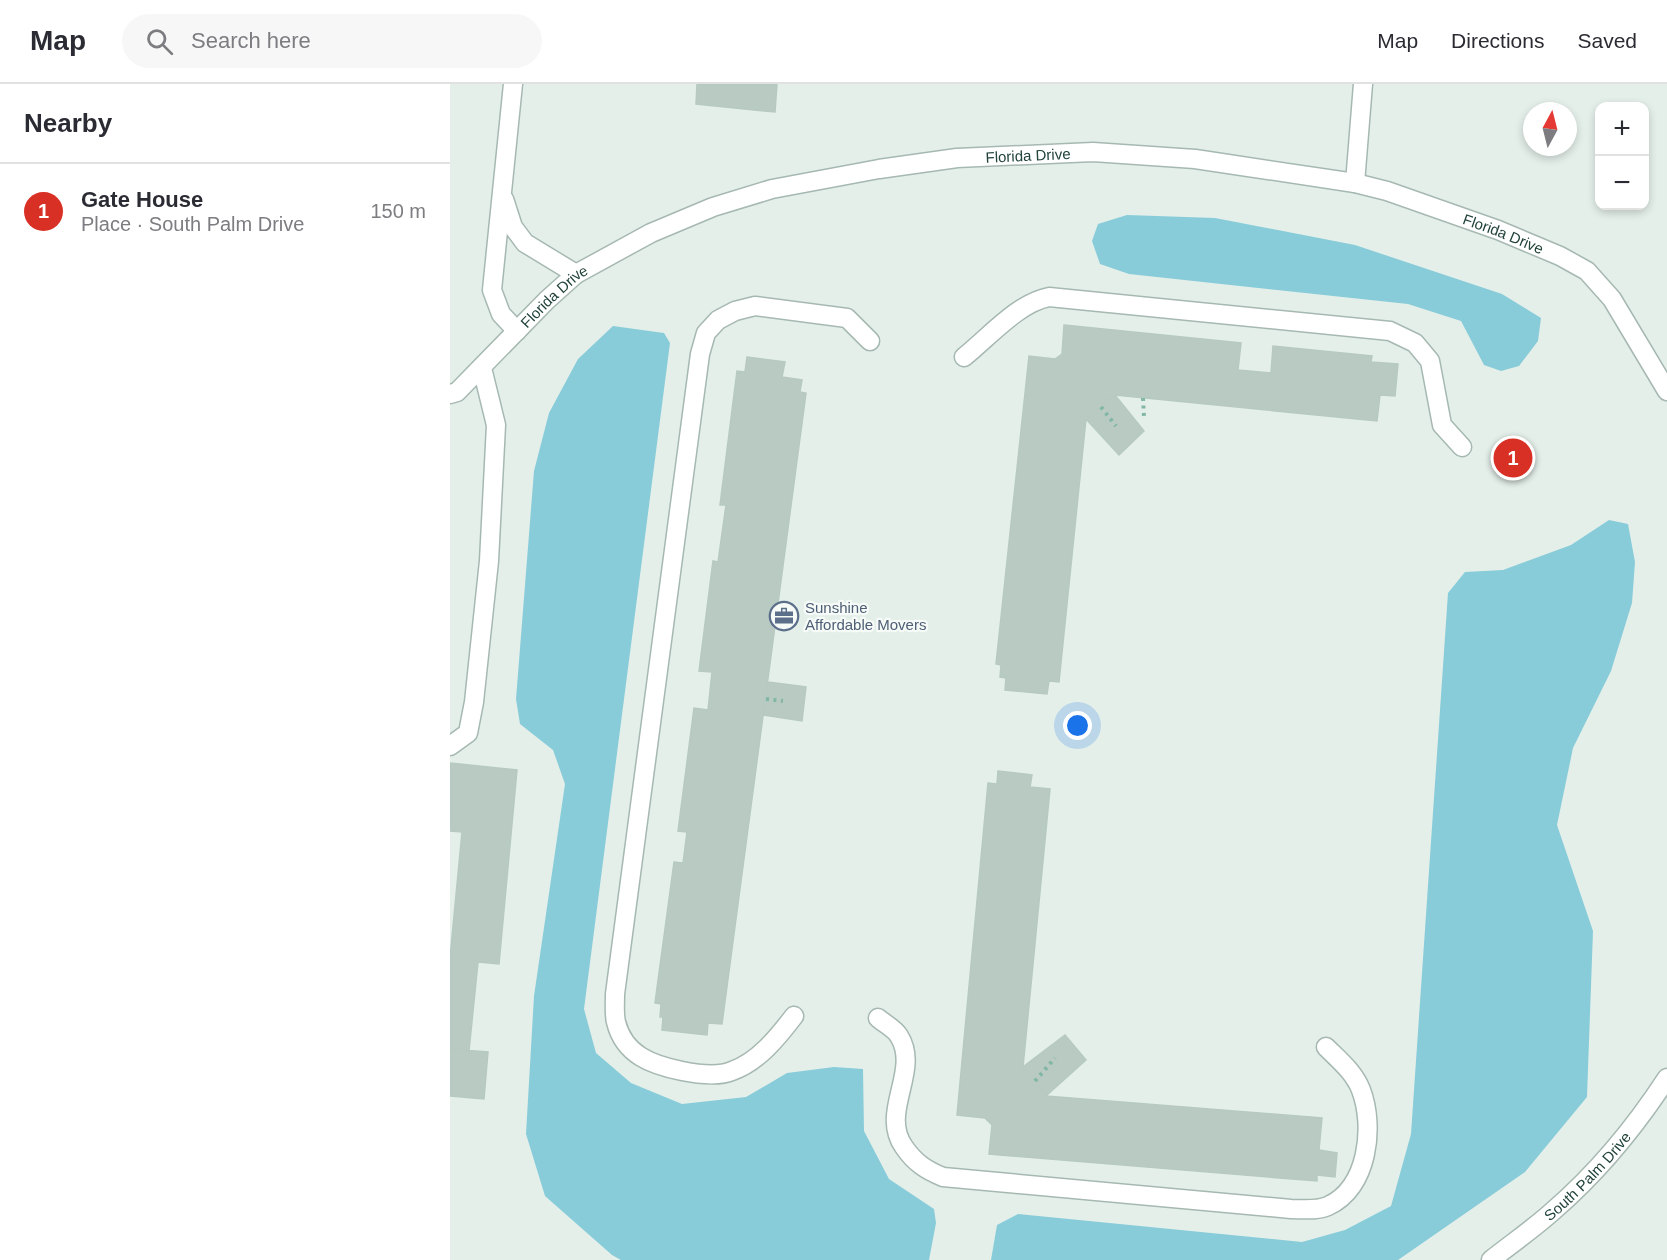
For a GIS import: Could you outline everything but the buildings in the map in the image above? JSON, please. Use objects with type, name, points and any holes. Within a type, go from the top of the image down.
[{"type":"street","points":[[513,84],[492,290],[501,314],[517,332]]},
{"type":"street","points":[[1355,183],[1363,84]]},
{"type":"street","name":"Florida Drive","points":[[450,394],[457,392],[547,300],[576,274],[651,233],[713,207],[772,189],[825,177],[957,158],[1093,152],[1195,159],[1355,183],[1387,191],[1560,256],[1587,271],[1612,299],[1667,391]]},
{"type":"street","points":[[502,194],[513,227],[525,243],[576,274]]},
{"type":"street","points":[[964,357],[1011,317],[1037,300],[1049,297],[1390,331],[1415,343],[1430,361],[1442,425],[1462,447]]},
{"type":"street","points":[[794,1016],[769,1045],[750,1062],[732,1072],[711,1074],[688,1072],[661,1067],[640,1058],[626,1044],[615,1021],[615,994],[698,366],[706,333],[718,320],[735,311],[755,306],[847,318],[870,341]]},
{"type":"street","points":[[450,746],[468,733],[474,702],[489,561],[496,424],[482,368]]},
{"type":"street","points":[[878,1018],[899,1035],[907,1058],[895,1120],[896,1131],[911,1157],[925,1170],[943,1177],[1291,1209],[1327,1207],[1341,1197],[1351,1189],[1360,1172],[1365,1154],[1367,1135],[1361,1090],[1349,1069],[1326,1047]]},
{"type":"street","name":"South Palm Drive","points":[[1491,1260],[1553,1211],[1599,1167],[1648,1107],[1667,1078]]},
{"type":"path","points":[[1143,398],[1144,417]]},
{"type":"path","points":[[1101,407],[1116,426]]},
{"type":"path","points":[[766,699],[783,701]]},
{"type":"path","points":[[1035,1081],[1055,1058]]},
{"type":"water","points":[[1127,215],[1215,218],[1355,245],[1502,294],[1541,318],[1538,341],[1519,366],[1501,371],[1484,365],[1461,321],[1408,304],[1129,274],[1100,264],[1092,241],[1098,224]]},
{"type":"water","points":[[613,326],[664,333],[670,343],[584,1009],[596,1053],[631,1083],[682,1104],[746,1097],[787,1073],[834,1067],[863,1069],[864,1131],[889,1179],[934,1209],[936,1223],[929,1260],[621,1260],[612,1255],[545,1196],[526,1134],[534,996],[565,784],[553,750],[520,724],[516,699],[534,471],[549,413],[578,359]]},
{"type":"water","points":[[1609,520],[1628,524],[1635,562],[1632,603],[1611,671],[1573,748],[1557,825],[1593,931],[1587,1097],[1525,1172],[1398,1260],[991,1260],[997,1225],[1018,1214],[1302,1242],[1345,1230],[1391,1206],[1411,1134],[1448,593],[1465,572],[1503,570],[1571,545]]},
{"type":"place","name":"Gate House","points":[[1513,458]]},
{"type":"place","name":"Sunshine Affordable Movers","points":[[784,616]]}]
